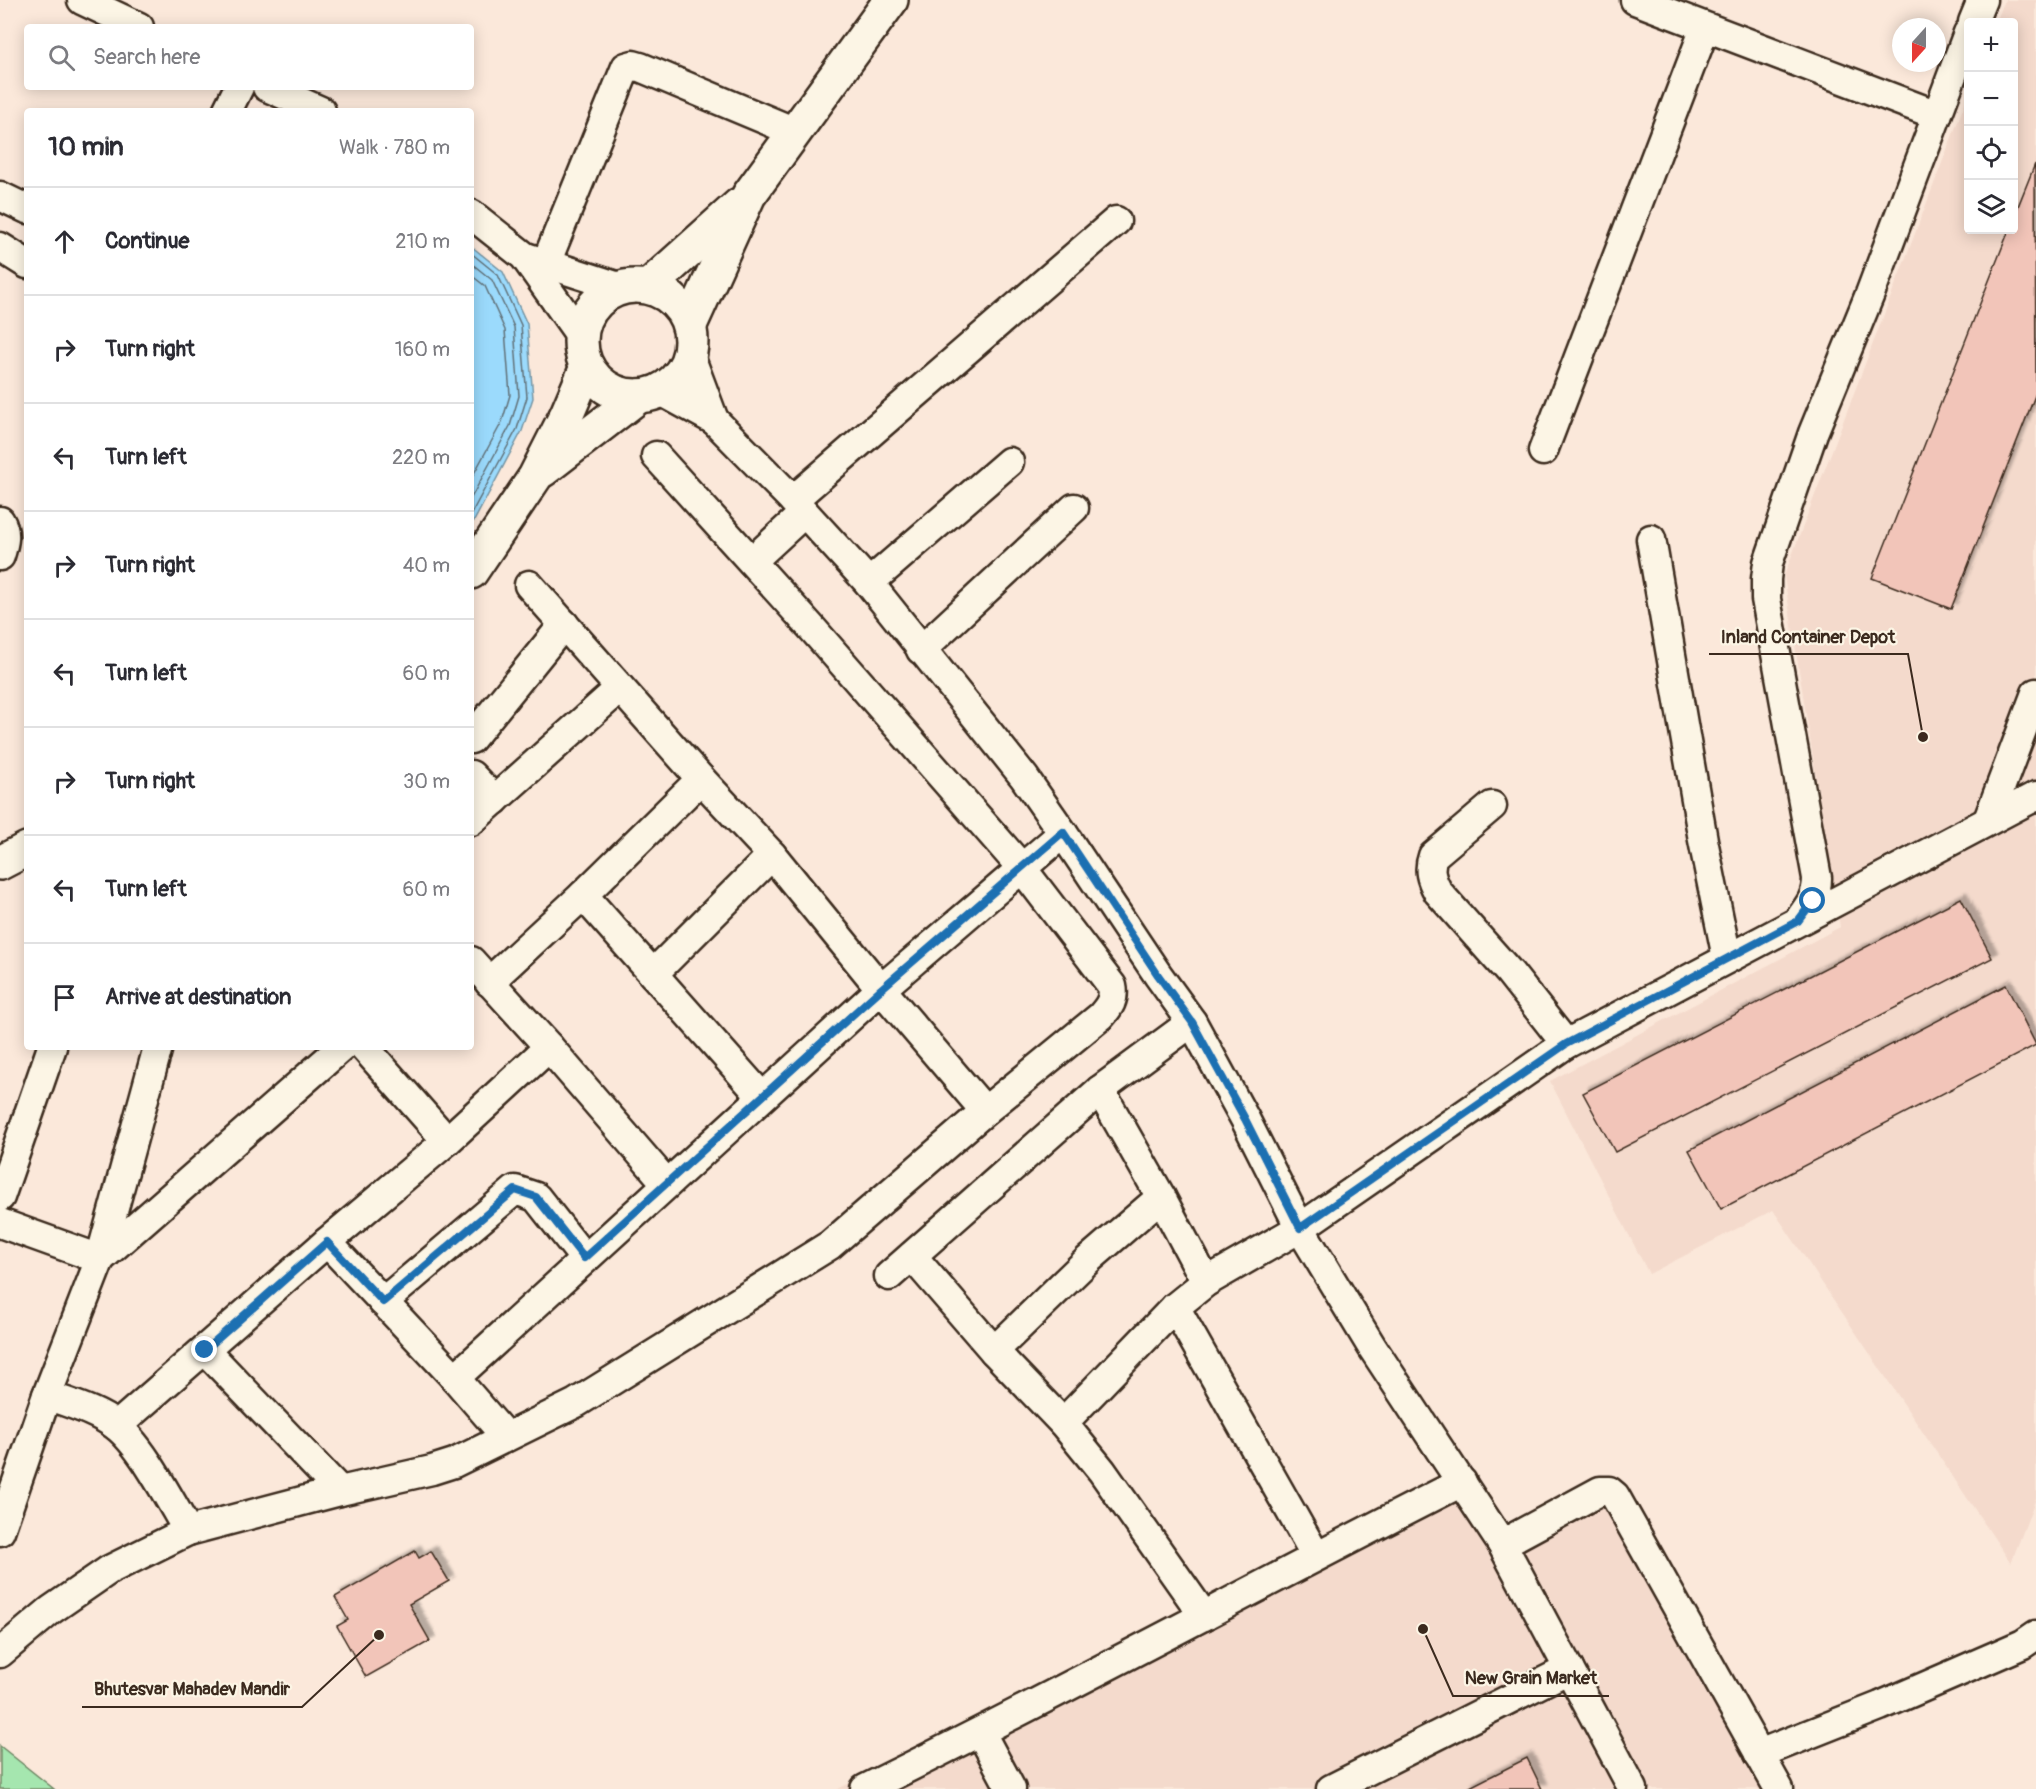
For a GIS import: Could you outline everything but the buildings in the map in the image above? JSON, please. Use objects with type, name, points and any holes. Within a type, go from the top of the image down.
[{"type":"main road","points":[[535,477],[650,393],[679,376],[690,341],[749,195],[891,0]]},
{"type":"main road","points":[[650,393],[623,395],[596,380],[587,367],[581,351],[580,335],[584,319],[593,305],[605,294],[634,287],[749,195]]},
{"type":"main road","points":[[634,287],[667,294],[681,308],[690,341]]},
{"type":"main road","points":[[474,568],[535,477],[567,414],[587,367]]},
{"type":"main road","points":[[0,863],[24,851]]},
{"type":"street","points":[[82,0],[133,24]]},
{"type":"street","points":[[1635,0],[1937,115]]},
{"type":"street","points":[[1975,18],[1982,0]]},
{"type":"street","points":[[1543,451],[1705,27]]},
{"type":"street","points":[[1798,921],[1813,901],[1817,889],[1817,878],[1766,599],[1768,563],[1813,433],[1870,294],[1964,44]]},
{"type":"street","points":[[535,260],[626,67],[633,65],[640,67],[795,132]]},
{"type":"street","points":[[228,108],[238,90]]},
{"type":"street","points":[[274,90],[314,108]]},
{"type":"street","points":[[0,196],[24,208]]},
{"type":"street","points":[[474,215],[535,260],[634,287]]},
{"type":"street","points":[[752,561],[798,507],[1116,221]]},
{"type":"street","points":[[0,228],[24,243]]},
{"type":"street","points":[[0,247],[24,262]]},
{"type":"street","points":[[535,260],[580,335]]},
{"type":"street","points":[[690,341],[714,420]]},
{"type":"street","points":[[650,393],[714,420],[798,507],[869,583],[1024,777],[1063,832],[1192,1022],[1245,1119],[1300,1228],[1372,1347],[1502,1544],[1633,1789]]},
{"type":"street","points":[[0,1653],[51,1610],[109,1570],[188,1531],[340,1491],[432,1470],[454,1462],[576,1403],[830,1245],[1110,1006],[1114,994],[1112,986],[1021,867],[752,561],[656,456]]},
{"type":"street","points":[[869,583],[1009,462]]},
{"type":"street","points":[[921,650],[1074,507]]},
{"type":"street","points":[[0,520],[5,539],[0,556]]},
{"type":"street","points":[[1651,539],[1703,840],[1727,958]]},
{"type":"street","points":[[529,585],[701,779],[772,855],[881,989],[985,1111]]},
{"type":"street","points":[[474,735],[564,624]]},
{"type":"street","points":[[474,818],[620,688]]},
{"type":"street","points":[[1988,820],[2036,693]]},
{"type":"street","points":[[474,778],[495,800]]},
{"type":"street","points":[[667,1184],[549,1047],[480,972],[583,895],[701,779]]},
{"type":"street","points":[[1063,1424],[1175,1307],[1206,1282],[1300,1228],[1566,1044],[2036,796]]},
{"type":"street","points":[[1492,806],[1433,856],[1429,867],[1432,880],[1438,892],[1510,973],[1566,1044]]},
{"type":"street","points":[[454,1378],[881,989],[1063,832]]},
{"type":"street","points":[[653,974],[772,855]]},
{"type":"street","points":[[583,895],[762,1097]]},
{"type":"street","points":[[889,1276],[1100,1090],[1192,1022]]},
{"type":"street","points":[[117,1426],[327,1242],[447,1141],[549,1047]]},
{"type":"street","points":[[0,1197],[51,1050]]},
{"type":"street","points":[[0,1530],[47,1395],[100,1259],[157,1050]]},
{"type":"street","points":[[100,1259],[339,1050]]},
{"type":"street","points":[[367,1050],[447,1141]]},
{"type":"street","points":[[1100,1090],[1206,1282]]},
{"type":"street","points":[[383,1302],[515,1190],[536,1197],[584,1258]]},
{"type":"street","points":[[993,1351],[1088,1260],[1161,1197]]},
{"type":"street","points":[[0,1223],[100,1259]]},
{"type":"street","points":[[327,1242],[506,1437]]},
{"type":"street","points":[[912,1256],[993,1351],[1063,1424],[1102,1471],[1204,1616]]},
{"type":"street","points":[[1175,1307],[1316,1556]]},
{"type":"street","points":[[205,1350],[340,1491]]},
{"type":"street","points":[[47,1395],[94,1412],[117,1426],[148,1465],[188,1531]]},
{"type":"street","points":[[865,1789],[981,1732],[1462,1482]]},
{"type":"street","points":[[1502,1544],[1600,1491],[1609,1491],[1615,1496],[1779,1789]]},
{"type":"street","points":[[1759,1755],[2013,1649],[2036,1635]]},
{"type":"street","points":[[1331,1789],[1569,1669]]},
{"type":"street","points":[[981,1732],[1011,1789]]},
{"type":"shaded area","points":[[2005,0],[2036,0],[2036,1498],[2011,1563],[1773,1210],[1649,1274],[1550,1081],[1840,927],[1784,576],[1964,105],[1964,234],[2018,234],[2018,18],[1998,18]]},
{"type":"shaded area","points":[[1611,1482],[1780,1789],[838,1789],[1437,1484],[1499,1535]]},
{"type":"green space","points":[[0,1746],[54,1789],[0,1789]]},
{"type":"water","points":[[474,248],[503,272],[527,324],[533,398],[522,431],[474,521]]},
{"type":"place","name":"Inland Container Depot","points":[[1923,737]]},
{"type":"place","name":"New Grain Market","points":[[1423,1629]]},
{"type":"place","name":"Bhutesvar Mahadev Mandir","points":[[379,1635]]},
{"type":"route","points":[[205,1350],[327,1242],[383,1302],[515,1190],[536,1197],[584,1258],[881,989],[1063,832],[1192,1022],[1245,1119],[1300,1228],[1566,1044],[1798,921],[1813,901]]}]
